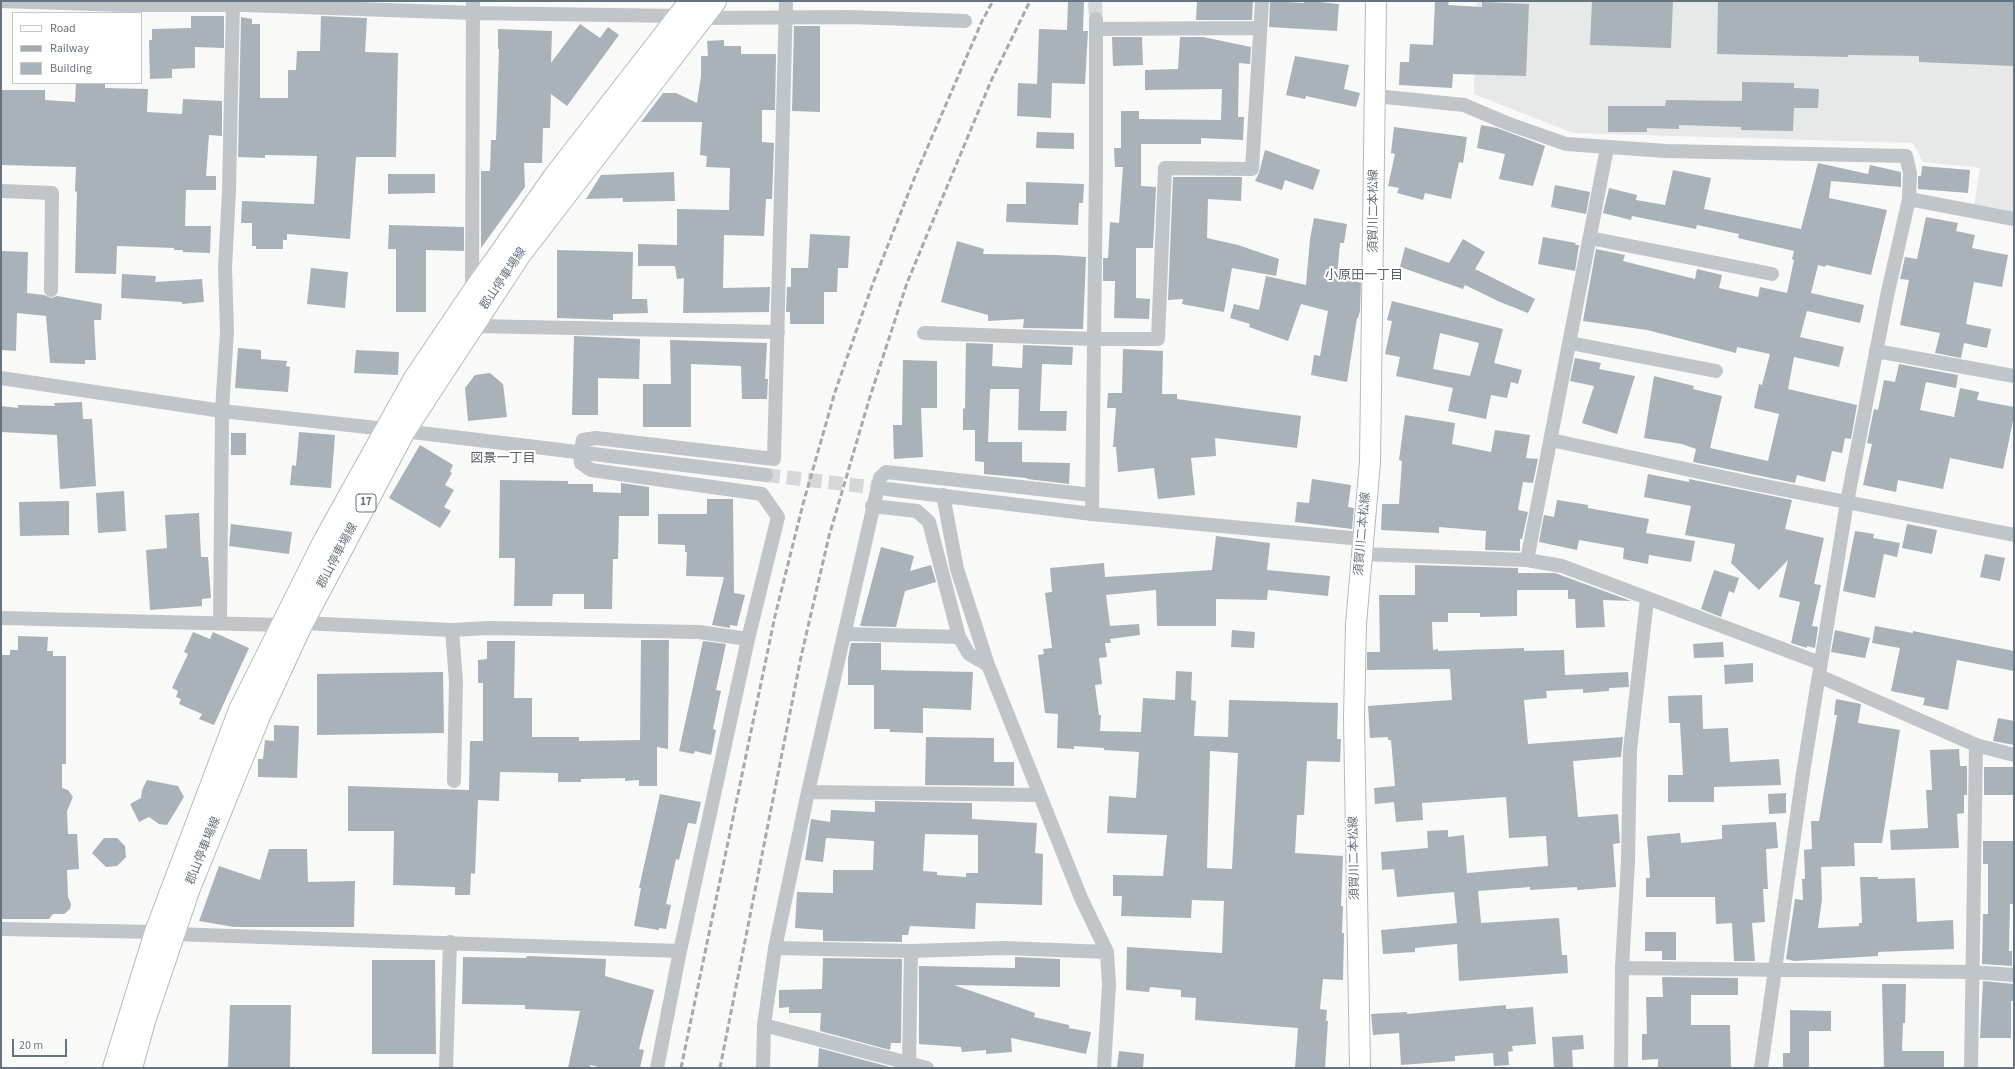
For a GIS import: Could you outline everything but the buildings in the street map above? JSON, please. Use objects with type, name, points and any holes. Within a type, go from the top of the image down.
[{"type":"main road","name":"須賀川二本松線","points":[[1360,1068],[1354,718],[1356,624],[1370,462],[1376,96],[1376,1]]},
{"type":"main road","name":"郡山停車場線","points":[[114,1068],[164,933],[240,710],[292,624],[395,431],[414,380],[555,176],[697,9]]},
{"type":"main road","name":"郡山停車場線","points":[[395,431],[472,326],[520,254],[697,9]]},
{"type":"main road","name":"郡山停車場線","points":[[131,1068],[144,1021],[164,933]]},
{"type":"street","points":[[1,1],[124,5],[233,3],[697,9],[786,17],[849,17],[965,21]]},
{"type":"street","points":[[762,494],[774,459],[786,1]]},
{"type":"street","points":[[924,333],[1094,339],[1158,339],[1165,168],[1252,169],[1262,1]]},
{"type":"street","points":[[220,622],[222,411],[227,331],[225,268],[229,191],[233,3]]},
{"type":"street","points":[[472,294],[473,7]]},
{"type":"street","points":[[1092,514],[1096,24],[1260,28]]},
{"type":"street","points":[[1376,96],[1464,105],[1566,144],[1666,151],[1906,156],[1910,173],[1909,199],[1876,351],[1847,502],[1803,773],[1761,1068]]},
{"type":"street","points":[[1527,560],[1552,440],[1607,148]]},
{"type":"street","points":[[1,191],[52,193],[51,290]]},
{"type":"street","points":[[1909,199],[2014,219]]},
{"type":"street","points":[[1590,238],[1772,274]]},
{"type":"street","points":[[472,326],[778,332]]},
{"type":"street","points":[[1570,343],[1716,370]]},
{"type":"street","points":[[1876,351],[2014,376]]},
{"type":"street","points":[[1,378],[222,411],[766,475]]},
{"type":"street","points":[[657,1068],[680,951],[748,639],[778,517],[762,494],[591,470],[581,463],[580,454],[583,440],[596,438],[774,459]]},
{"type":"street","points":[[1552,440],[1847,502],[2014,535]]},
{"type":"street","points":[[763,1068],[764,1025],[775,948],[808,792],[872,506],[880,478],[886,472],[1092,495]]},
{"type":"street","points":[[887,489],[1362,546],[1527,560],[1562,566],[1819,669],[1976,744],[2014,755]]},
{"type":"street","points":[[943,495],[957,569],[988,665],[1081,898],[1107,952],[1110,986],[1104,1068]]},
{"type":"street","points":[[872,506],[917,511],[929,522],[959,637],[969,654],[988,665]]},
{"type":"street","points":[[1621,1068],[1622,968],[1628,861],[1630,750],[1646,599]]},
{"type":"street","points":[[1,618],[134,622],[220,622],[452,630],[489,628],[699,632],[748,639]]},
{"type":"street","points":[[452,630],[456,680],[454,781]]},
{"type":"street","points":[[844,634],[959,637]]},
{"type":"street","points":[[1971,1068],[1976,744]]},
{"type":"street","points":[[808,792],[1040,795]]},
{"type":"street","points":[[1,929],[450,942],[680,951]]},
{"type":"street","points":[[446,1068],[450,942]]},
{"type":"street","points":[[775,948],[911,951],[1004,948],[1107,952]]},
{"type":"street","points":[[909,1064],[911,951]]},
{"type":"street","points":[[1622,968],[1775,971],[1972,972],[2014,976]]},
{"type":"street","points":[[764,1025],[927,1068]]},
{"type":"shaded area","points":[[1477,1],[2014,1],[2014,214],[1974,206],[1980,168],[1923,162],[1913,143],[1573,133],[1474,94]]},
{"type":"tunnel","points":[[1095,1],[1096,19]]},
{"type":"tunnel","points":[[766,475],[887,489]]},
{"type":"railway","points":[[681,1068],[775,616],[803,504],[835,392],[873,283],[916,174],[982,21],[993,1]]},
{"type":"railway","points":[[720,1068],[801,657],[829,536],[869,400],[907,283],[991,81],[1030,1]]},
{"type":"district","name":"小原田一丁目","points":[[1364,276]]},
{"type":"district","name":"図景一丁目","points":[[503,459]]}]
